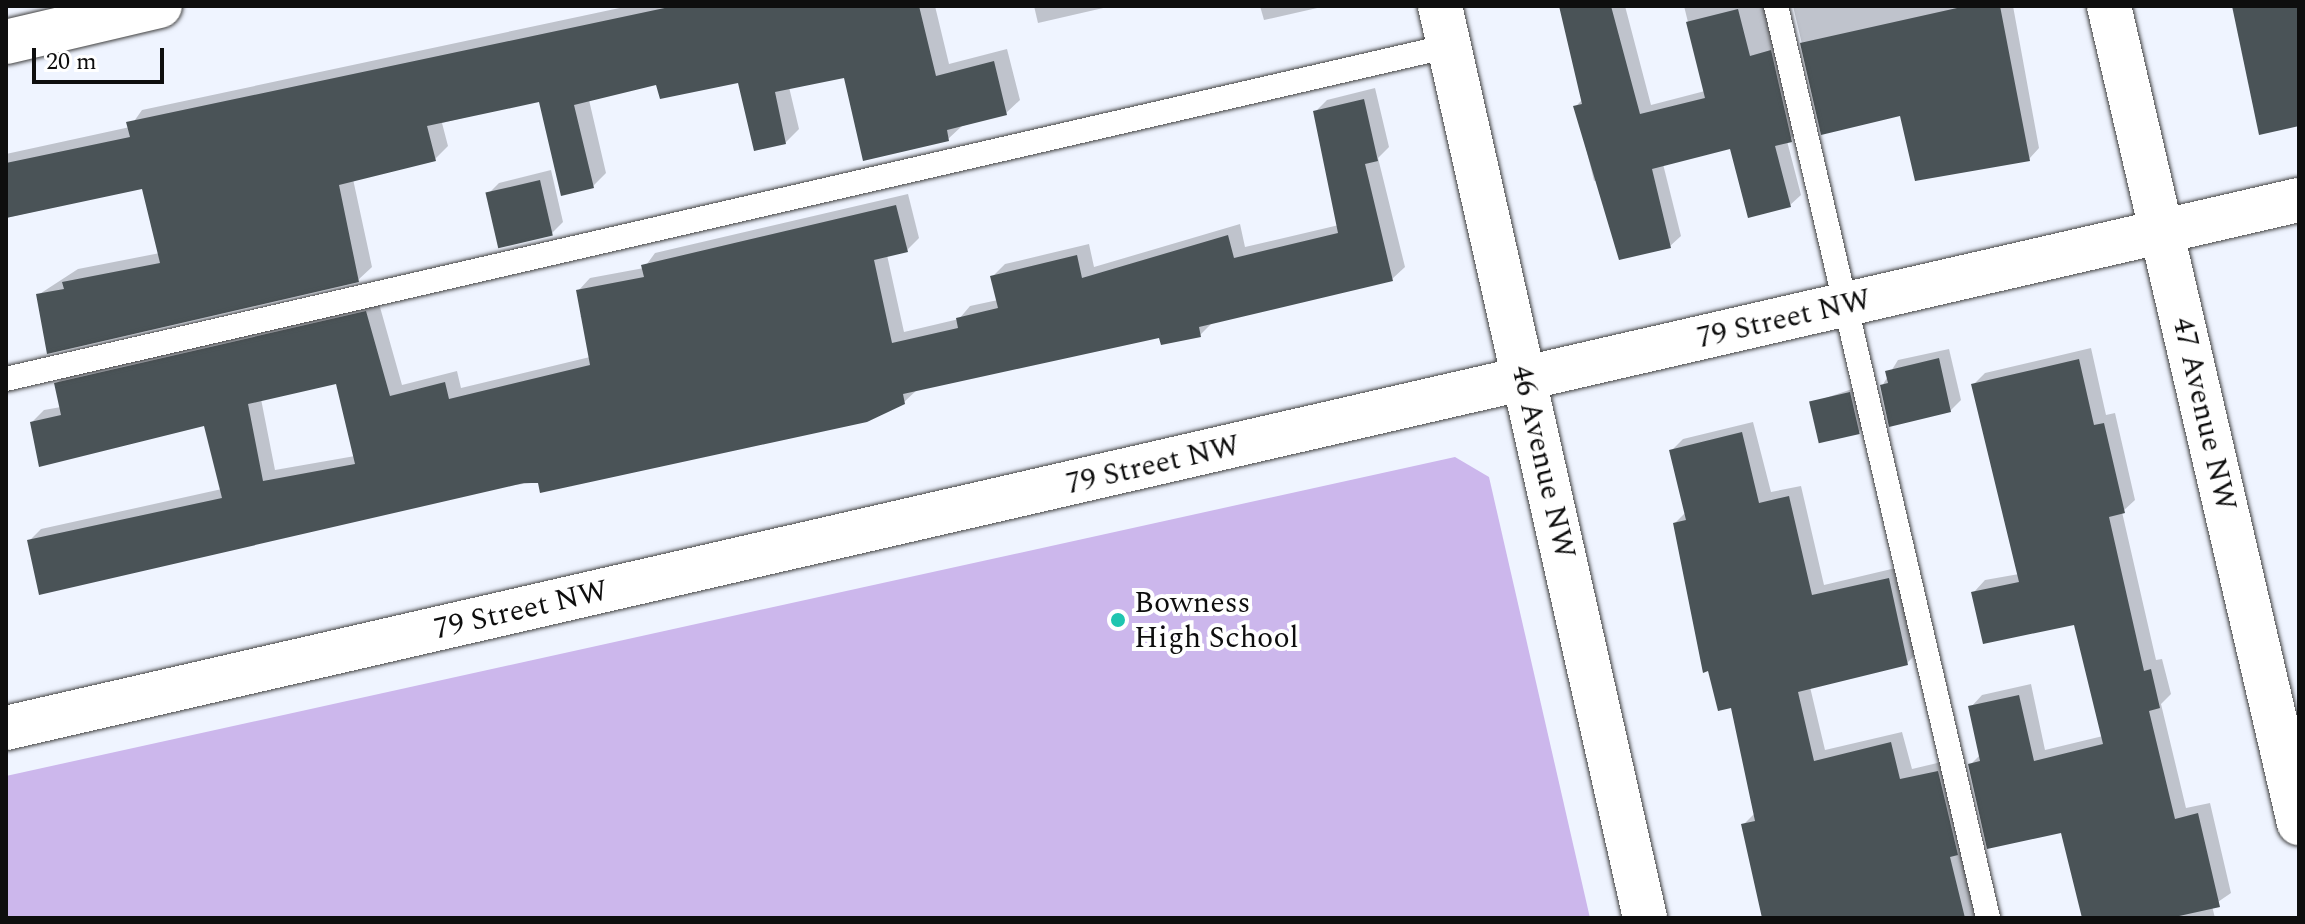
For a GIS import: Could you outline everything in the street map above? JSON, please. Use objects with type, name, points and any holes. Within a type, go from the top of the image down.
[{"type":"street","points":[[6,42],[160,6]]},
{"type":"street","name":"47 Avenue NW","points":[[2109,6],[2299,823]]},
{"type":"street","name":"46 Avenue NW","points":[[1445,26],[1645,918]]},
{"type":"street","name":"79 Street NW","points":[[6,728],[2299,200]]},
{"type":"lane","points":[[1776,6],[1988,918]]},
{"type":"lane","points":[[6,379],[1445,26]]},
{"type":"shaded area","name":"Bowness High School","points":[[1455,457],[1489,477],[1590,918],[6,918],[6,776]]},
{"type":"building","points":[[674,6],[919,6],[936,76],[994,61],[1007,115],[947,130],[949,141],[863,161],[844,78],[775,92],[786,144],[754,151],[738,83],[660,99],[656,85],[574,105],[594,188],[561,196],[539,102],[427,126],[436,161],[339,185],[359,282],[47,354],[36,294],[64,289],[62,282],[160,263],[142,189],[6,218],[6,163],[130,137],[126,122]]},
{"type":"building","points":[[1559,6],[1611,6],[1640,114],[1705,98],[1686,22],[1738,9],[1750,56],[1771,50],[1792,142],[1775,146],[1791,207],[1748,218],[1730,149],[1652,169],[1671,248],[1619,260],[1573,106],[1582,104]]},
{"type":"building","points":[[1966,6],[2000,6],[2030,161],[1915,181],[1900,116],[1821,135],[1800,43]]},
{"type":"building","points":[[2232,6],[2299,6],[2299,126],[2259,135]]},
{"type":"building","points":[[1364,99],[1378,161],[1365,164],[1393,281],[1199,327],[1201,337],[1161,345],[1159,338],[903,394],[905,404],[867,422],[540,493],[538,483],[524,483],[39,595],[27,540],[222,498],[204,426],[39,467],[30,422],[61,415],[54,383],[366,311],[390,396],[445,382],[449,399],[590,365],[576,290],[644,277],[641,265],[896,205],[908,252],[874,260],[892,343],[958,328],[956,318],[998,308],[990,276],[1077,255],[1082,278],[1228,235],[1234,258],[1338,233],[1313,111]],"holes":[[[336,384],[355,464],[263,481],[248,404]]]},
{"type":"building","points":[[540,180],[553,236],[498,248],[485,193]]},
{"type":"building","points":[[1939,358],[1951,412],[1889,427],[1880,385],[1888,383],[1885,371]]},
{"type":"building","points":[[2079,359],[2094,425],[2104,423],[2125,513],[2109,517],[2144,671],[2151,669],[2160,708],[2149,711],[2175,819],[2198,813],[2220,907],[2170,918],[2082,918],[2061,833],[1987,849],[1968,764],[1980,761],[1968,706],[2019,695],[2034,761],[2103,744],[2074,625],[1983,644],[1971,592],[2019,582],[1971,384]]},
{"type":"building","points":[[1850,392],[1860,434],[1819,443],[1809,401]]},
{"type":"building","points":[[1742,432],[1759,503],[1789,496],[1812,595],[1889,578],[1908,665],[1798,692],[1814,761],[1891,742],[1900,779],[1938,771],[1958,855],[1950,857],[1965,918],[1762,918],[1741,824],[1755,821],[1731,708],[1718,711],[1708,671],[1703,673],[1673,523],[1686,520],[1669,450]]},
{"type":"place","name":"Bowness High School","points":[[1118,620]]}]
